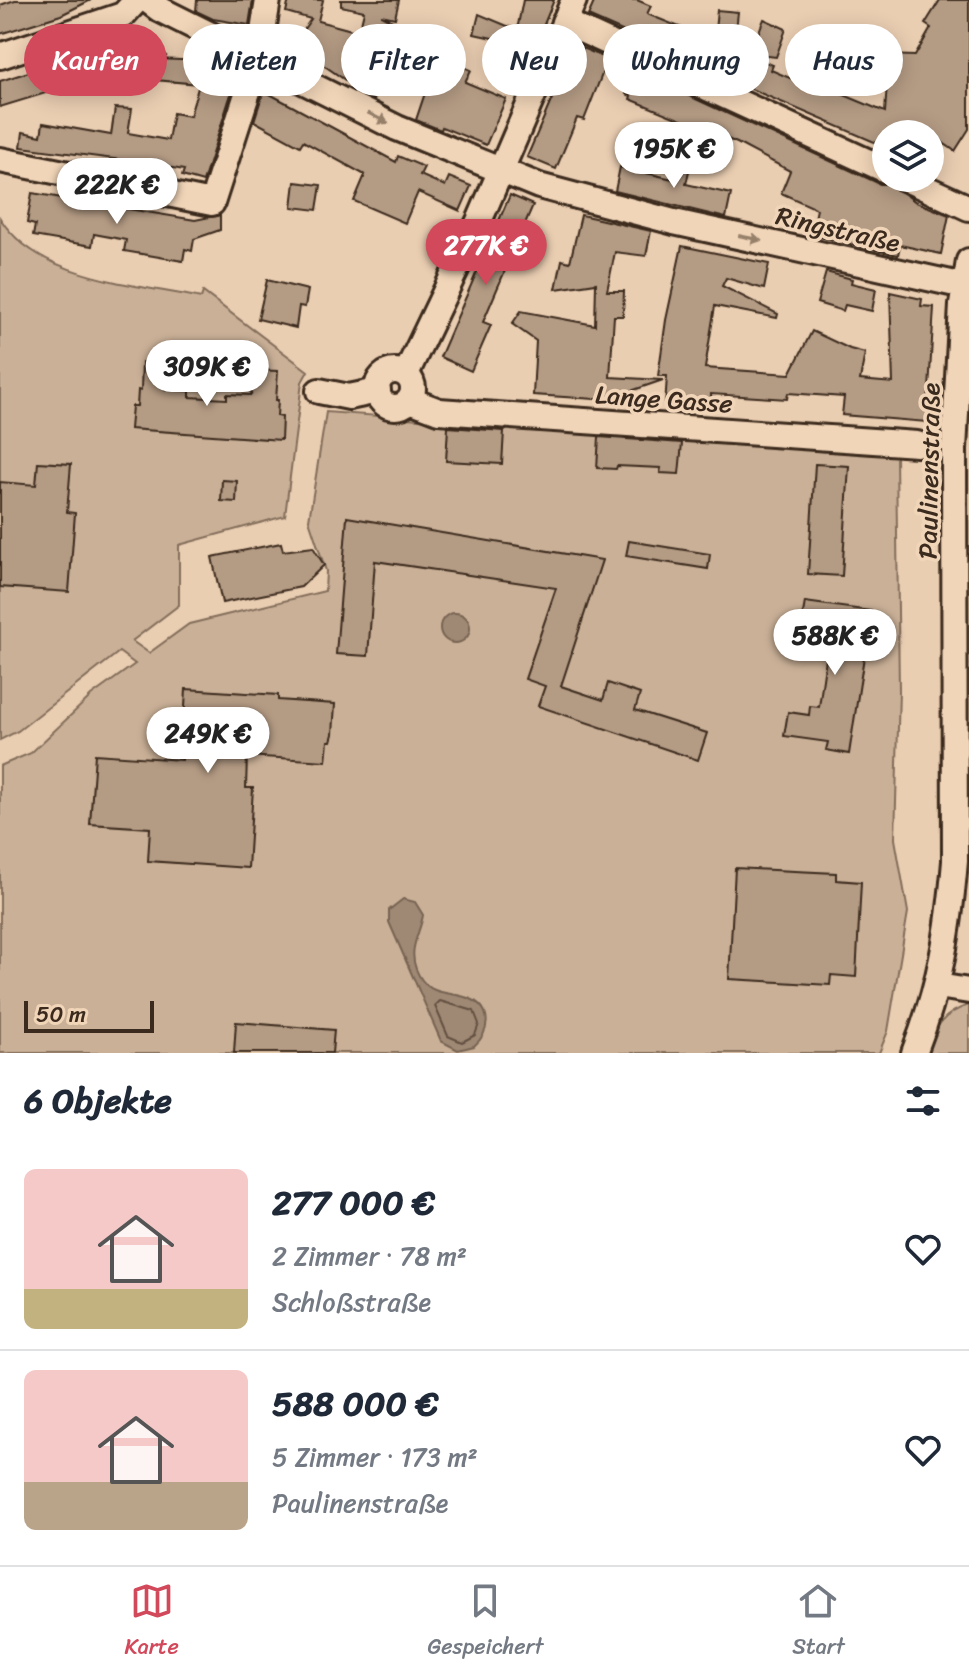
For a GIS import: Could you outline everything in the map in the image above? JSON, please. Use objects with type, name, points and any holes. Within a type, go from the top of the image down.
[{"type":"street","points":[[0,56],[123,15],[137,0]]},
{"type":"street","name":"Ringstraße","points":[[147,0],[190,24]]},
{"type":"street","points":[[264,24],[268,0]]},
{"type":"street","points":[[406,374],[500,172],[569,11],[872,163]]},
{"type":"street","name":"Ringstraße","points":[[325,91],[397,128],[500,172],[583,200],[966,287]]},
{"type":"street","points":[[0,160],[212,203],[246,96]]},
{"type":"street","points":[[934,192],[969,208]]},
{"type":"street","name":"Paulinenstraße","points":[[914,1053],[959,925],[955,861],[954,449],[969,261]]},
{"type":"street","points":[[395,371],[406,374],[413,383],[410,400],[400,406],[388,405],[378,391],[384,375],[395,371]]},
{"type":"street","points":[[319,391],[349,397],[378,391]]},
{"type":"street","name":"Lange Gasse","points":[[410,400],[439,411],[917,444]]},
{"type":"street","points":[[938,986],[969,991]]},
{"type":"shaded area","points":[[0,218],[17,238],[38,254],[90,276],[201,298],[203,292],[308,371],[302,382],[285,516],[179,545],[179,605],[132,641],[149,653],[189,624],[325,591],[326,571],[309,520],[326,412],[896,455],[899,690],[895,839],[908,912],[888,1031],[879,1053],[0,1053],[0,766],[31,753],[91,696],[135,664],[119,652],[18,731],[0,740]]},
{"type":"shaded area","points":[[969,1005],[969,1053],[924,1053],[940,1023],[952,1012]]},
{"type":"water","points":[[455,613],[466,617],[470,628],[466,639],[455,643],[444,639],[440,628],[444,617]]},
{"type":"water","points":[[403,899],[415,902],[423,915],[413,954],[421,979],[434,990],[473,1000],[484,1010],[486,1029],[474,1046],[458,1050],[441,1041],[389,922],[389,910]]},
{"type":"building","points":[[15,0],[91,0],[61,15],[24,24],[0,34],[0,5]]},
{"type":"building","points":[[197,0],[253,0],[249,24],[213,19],[196,11]]},
{"type":"building","points":[[289,0],[323,0],[318,21],[341,27],[341,77],[325,66],[325,24],[307,24],[311,19],[286,12]]},
{"type":"building","points":[[341,0],[399,0],[395,18],[381,15],[394,22],[361,24],[364,11],[341,6]]},
{"type":"building","points":[[523,0],[554,0],[544,24],[518,24]]},
{"type":"building","points":[[595,0],[637,0],[651,6],[647,14],[672,24],[606,24],[588,16]]},
{"type":"building","points":[[940,0],[969,0],[969,129],[955,151],[944,144],[944,120],[872,120],[872,141],[767,96],[769,64],[773,65],[771,70],[785,76],[785,96],[847,96],[885,112],[886,96],[903,96],[903,56],[915,56],[931,28],[925,24]]},
{"type":"building","points":[[717,10],[738,12],[737,24],[716,24]]},
{"type":"building","points":[[479,14],[503,24],[482,24],[482,36],[474,34]]},
{"type":"building","points":[[764,19],[785,29],[776,57],[769,56],[769,24],[762,24]]},
{"type":"building","points":[[587,50],[603,57],[603,72],[584,120],[577,118],[556,169],[527,157],[553,96],[587,96]]},
{"type":"building","points":[[167,59],[183,60],[183,83],[167,81]]},
{"type":"building","points":[[24,73],[24,96],[36,96],[0,107],[0,81]]},
{"type":"building","points":[[466,82],[482,89],[482,96],[506,99],[486,145],[416,120],[424,96],[466,96]]},
{"type":"building","points":[[196,96],[230,96],[203,182],[182,176],[184,170],[21,147],[23,132],[41,136],[43,123],[111,135],[115,108],[132,109],[128,133],[168,140],[173,113],[190,116]]},
{"type":"building","points":[[262,96],[273,96],[396,162],[398,156],[424,167],[420,175],[445,186],[449,177],[471,186],[460,211],[418,192],[405,223],[354,201],[365,175],[303,141],[300,146],[254,121]]},
{"type":"building","points":[[631,96],[689,96],[872,180],[872,192],[902,192],[916,202],[949,215],[941,254],[900,245],[898,255],[819,237],[821,225],[814,223],[817,209],[781,193],[790,171],[737,143],[630,99]]},
{"type":"building","points":[[679,154],[692,158],[686,184],[731,194],[726,218],[615,191],[620,167],[673,179]]},
{"type":"building","points":[[295,182],[321,185],[317,210],[292,207]]},
{"type":"building","points":[[32,193],[195,220],[220,215],[220,230],[194,239],[192,251],[185,249],[183,261],[124,251],[126,240],[94,234],[92,246],[33,236],[35,225],[27,223]]},
{"type":"building","points":[[510,195],[533,205],[483,322],[491,325],[471,371],[440,357]]},
{"type":"building","points":[[581,215],[651,231],[646,256],[615,252],[607,291],[624,291],[623,316],[614,316],[610,377],[663,380],[628,392],[627,401],[533,395],[536,341],[512,324],[521,311],[595,325],[596,283],[556,289],[562,260],[570,262]]},
{"type":"building","points":[[682,246],[769,264],[764,289],[726,278],[722,286],[778,314],[777,318],[715,306],[705,368],[790,374],[812,331],[865,353],[860,380],[893,383],[890,292],[922,299],[921,306],[934,307],[927,422],[842,415],[844,397],[788,393],[787,399],[711,394],[711,400],[697,399],[697,408],[665,406],[667,376],[658,376]]},
{"type":"building","points":[[826,272],[876,289],[872,311],[845,305],[843,311],[817,303]]},
{"type":"building","points":[[267,280],[308,290],[305,307],[299,306],[296,328],[258,319]]},
{"type":"building","points":[[142,362],[167,364],[165,389],[190,391],[190,397],[227,399],[227,394],[251,395],[254,370],[278,371],[276,400],[277,416],[282,417],[281,440],[130,429],[132,406],[137,406],[138,390],[141,391]]},
{"type":"building","points":[[448,427],[504,431],[502,464],[446,461]]},
{"type":"building","points":[[599,437],[682,443],[679,474],[660,473],[661,468],[597,468]]},
{"type":"building","points":[[38,462],[71,464],[67,512],[75,513],[69,592],[0,587],[0,482],[36,485]]},
{"type":"building","points":[[815,464],[849,466],[842,576],[808,574]]},
{"type":"building","points":[[222,480],[237,481],[236,502],[221,501]]},
{"type":"building","points":[[347,517],[602,560],[561,686],[603,700],[608,683],[640,694],[635,710],[707,733],[698,760],[538,706],[545,686],[525,679],[556,588],[375,561],[368,656],[336,654]]},
{"type":"building","points":[[629,541],[710,554],[708,569],[626,556]]},
{"type":"building","points":[[281,543],[283,551],[313,547],[324,565],[301,587],[222,603],[212,557]]},
{"type":"building","points":[[805,602],[871,611],[849,754],[826,750],[828,742],[784,736],[788,712],[809,715],[810,706],[819,707],[829,638],[821,637],[822,628],[801,625]]},
{"type":"building","points":[[186,689],[278,695],[278,700],[335,704],[333,734],[331,741],[328,741],[326,761],[247,756],[246,788],[253,788],[248,868],[148,861],[150,828],[90,824],[95,754],[182,760]]},
{"type":"building","points":[[735,868],[836,873],[836,880],[861,882],[856,977],[831,975],[830,985],[729,979]]},
{"type":"building","points":[[236,1022],[334,1030],[332,1053],[234,1053]]}]
